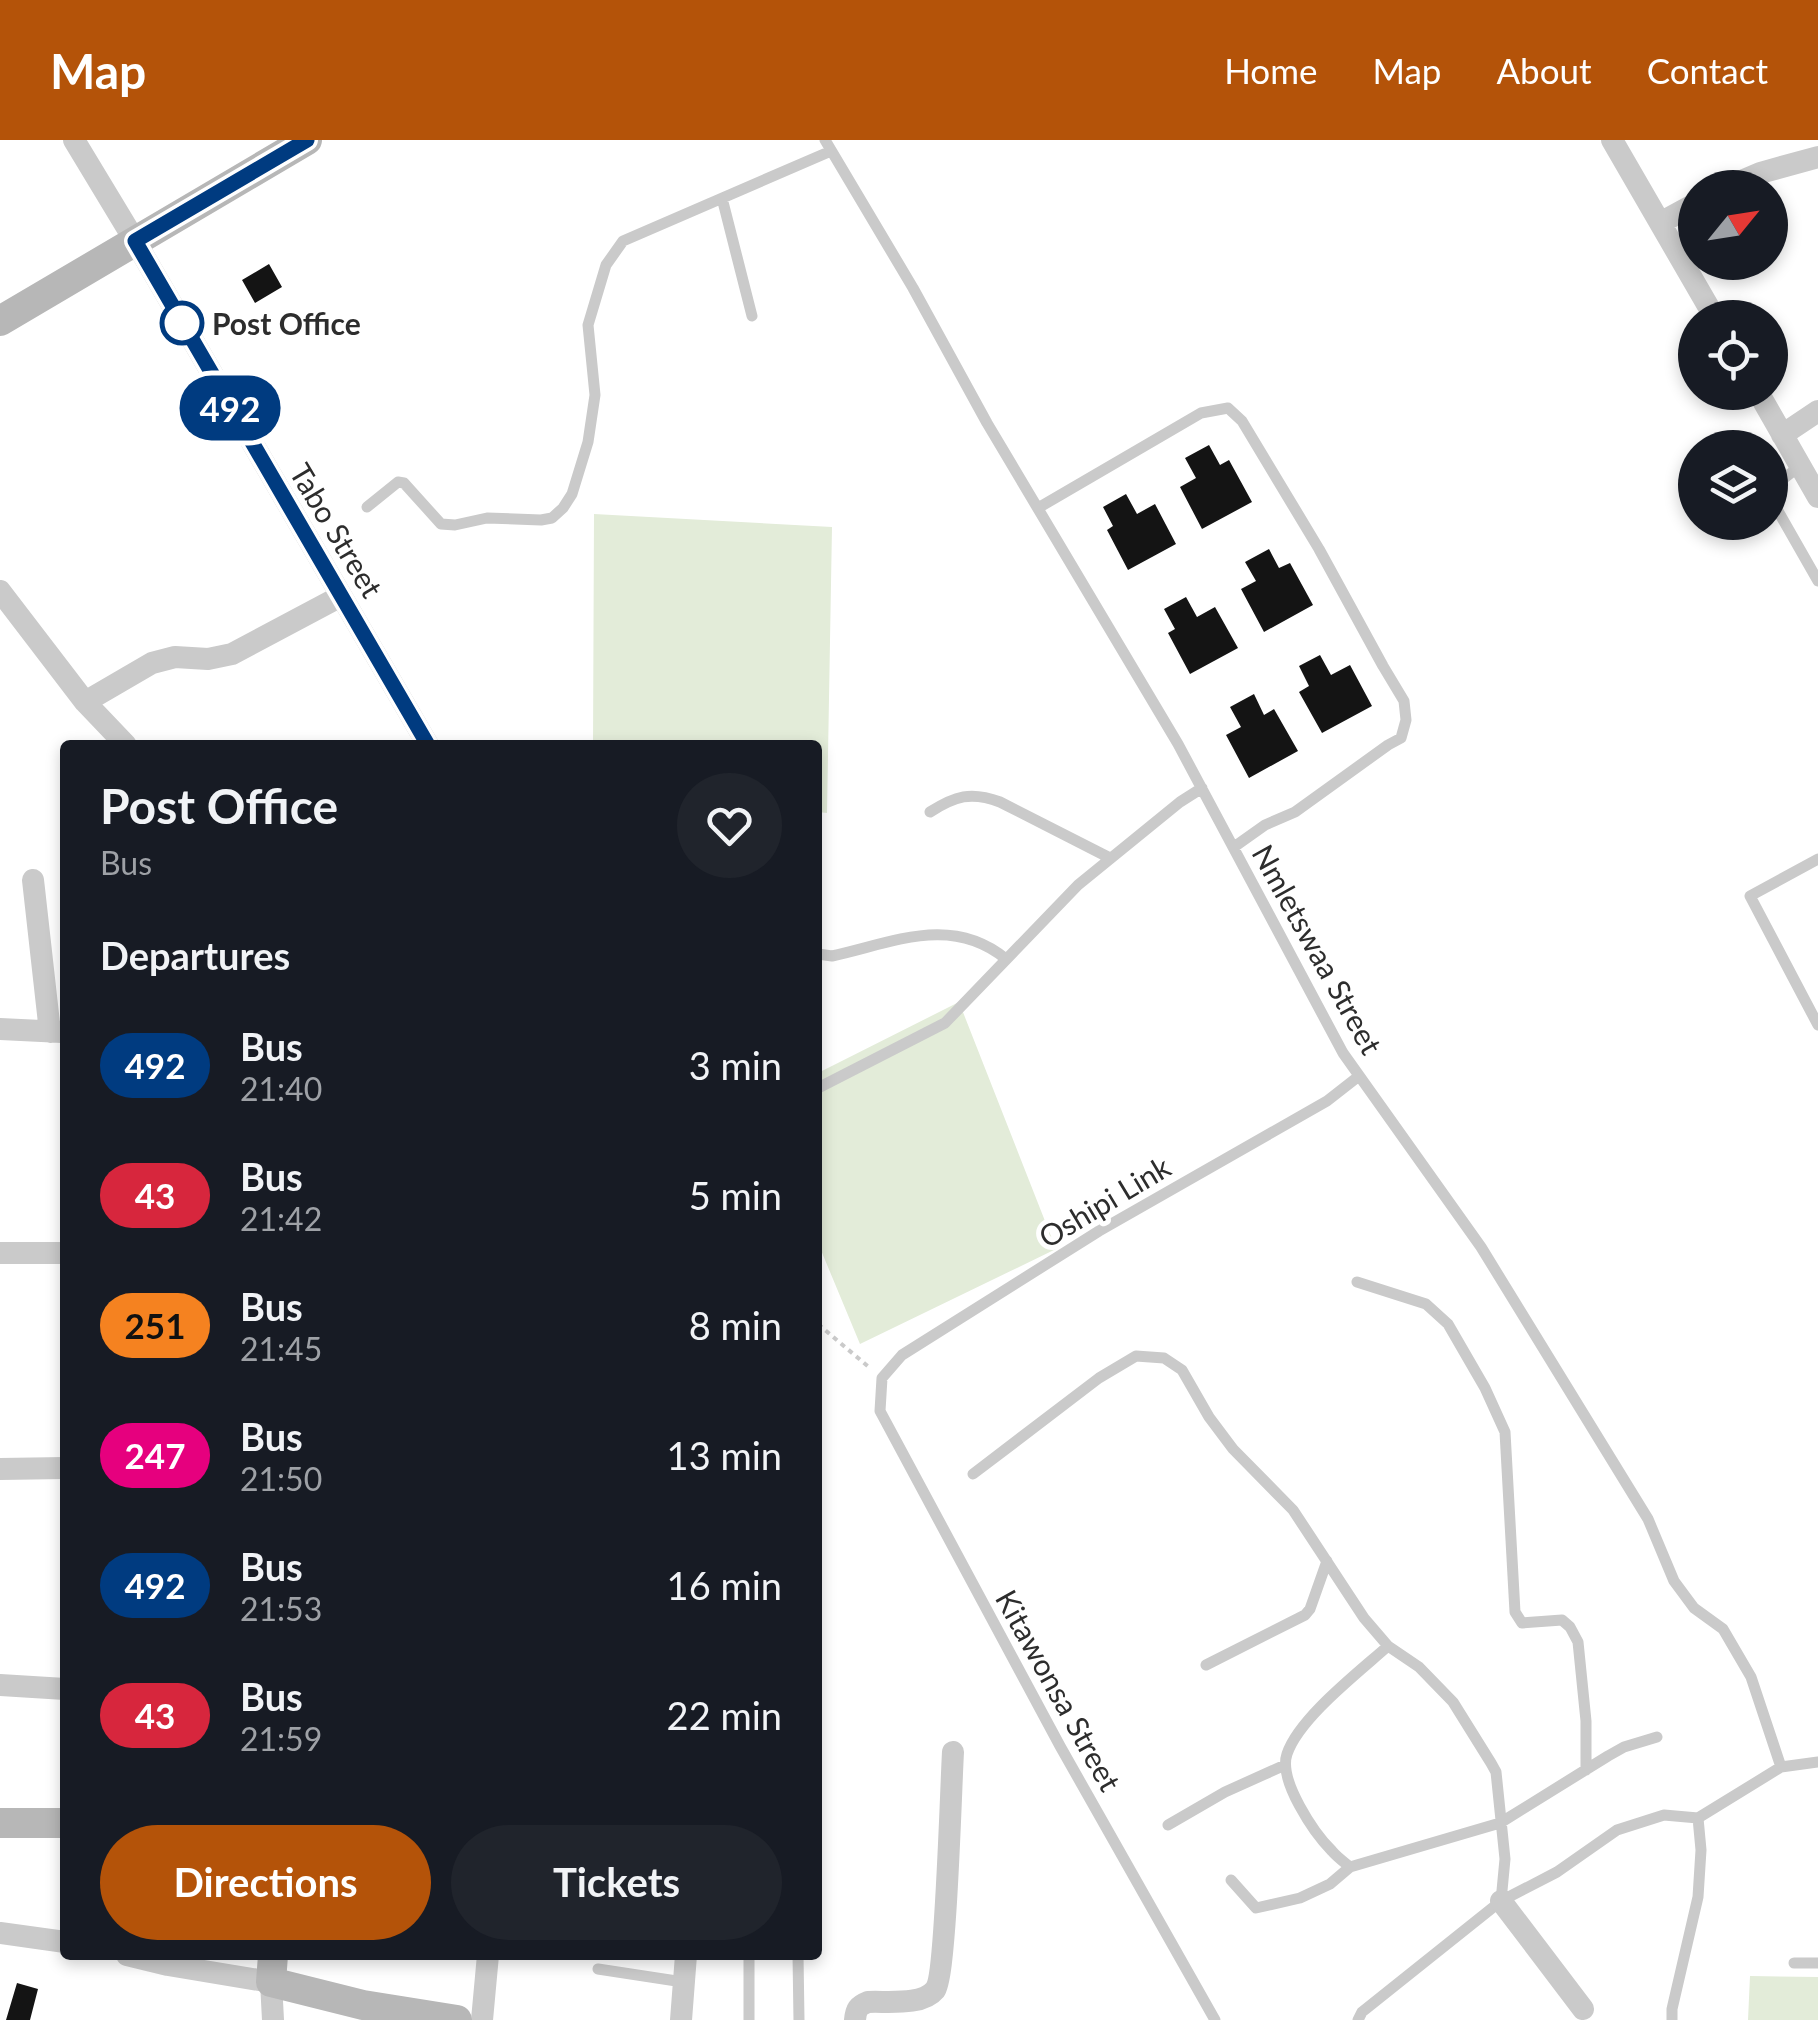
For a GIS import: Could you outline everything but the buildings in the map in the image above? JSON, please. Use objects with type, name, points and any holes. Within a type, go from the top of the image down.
[{"type":"street","name":"Tabo Street","points":[[74,140],[425,740]]},
{"type":"street","points":[[0,320],[307,140]]},
{"type":"street","points":[[1612,140],[1704,300]]},
{"type":"street","points":[[1771,170],[1818,157]]},
{"type":"street","points":[[1660,223],[1678,213]]},
{"type":"street","points":[[1788,432],[1818,411]]},
{"type":"street","points":[[1788,446],[1818,497]]},
{"type":"street","points":[[0,591],[84,702],[121,740]]},
{"type":"street","points":[[84,702],[152,663],[175,657],[208,659],[232,654],[342,596]]},
{"type":"street","points":[[0,1030],[57,1032],[33,880]]},
{"type":"street","points":[[0,1253],[60,1253]]},
{"type":"street","points":[[0,1469],[60,1468]]},
{"type":"street","points":[[0,1685],[60,1689]]},
{"type":"street","points":[[855,2020],[860,2005],[920,1999],[938,1986],[953,1752]]},
{"type":"street","points":[[0,1823],[60,1823]]},
{"type":"street","points":[[1502,1901],[1583,2009]]},
{"type":"street","points":[[0,1933],[60,1941]]},
{"type":"street","points":[[148,1960],[168,1965],[272,1969],[363,2006],[458,2020]]},
{"type":"street","points":[[482,2020],[488,1960]]},
{"type":"street","points":[[681,2020],[685,1960]]},
{"type":"street","points":[[272,1969],[273,2020]]},
{"type":"lane","points":[[367,508],[398,482],[442,524],[487,518],[552,518],[572,494],[588,442],[595,395],[588,325],[606,265],[623,241],[828,146]]},
{"type":"lane","name":"Nmletswaa Street","points":[[828,146],[1202,788],[1343,1053],[1481,1247],[1648,1519],[1674,1581],[1694,1608],[1723,1629],[1751,1677],[1781,1768]]},
{"type":"lane","points":[[722,198],[752,316]]},
{"type":"lane","points":[[1038,508],[1201,413],[1228,408],[1242,420],[1319,549],[1404,700],[1406,720],[1401,738],[1295,812],[1234,847]]},
{"type":"lane","points":[[1788,475],[1800,466]]},
{"type":"lane","points":[[1788,530],[1818,582]]},
{"type":"lane","points":[[822,1086],[945,1023],[1078,885],[1202,788]]},
{"type":"lane","points":[[930,812],[960,797],[982,795],[1110,858]]},
{"type":"lane","points":[[1818,860],[1750,896],[1818,1024]]},
{"type":"lane","points":[[822,955],[832,956],[918,934],[968,939],[994,949],[1006,959]]},
{"type":"lane","name":"Oshipi Link","points":[[882,1378],[902,1355],[1099,1231],[1327,1101],[1359,1076]]},
{"type":"lane","points":[[1357,1282],[1426,1304],[1448,1324],[1485,1388],[1505,1432],[1515,1612],[1522,1623],[1562,1620],[1578,1642],[1586,1721],[1586,1770]]},
{"type":"lane","points":[[973,1474],[1099,1378],[1136,1356],[1164,1358],[1182,1370],[1233,1450],[1293,1510],[1364,1618],[1388,1646],[1420,1667],[1453,1702],[1496,1772],[1505,1859],[1502,1901]]},
{"type":"lane","name":"Kitawonsa Street","points":[[882,1378],[880,1412],[1060,1746],[1215,2020]]},
{"type":"lane","points":[[1206,1665],[1305,1615],[1327,1561]]},
{"type":"lane","points":[[1350,1866],[1331,1851],[1302,1810],[1285,1765],[1287,1752],[1308,1720],[1388,1646]]},
{"type":"lane","points":[[1231,1880],[1256,1908],[1300,1898],[1330,1884],[1350,1866],[1500,1823],[1624,1747],[1657,1737]]},
{"type":"lane","points":[[1358,2020],[1362,2012],[1502,1901],[1557,1872],[1617,1830],[1664,1815],[1698,1818],[1781,1768],[1818,1762]]},
{"type":"lane","points":[[1168,1825],[1224,1792],[1285,1765]]},
{"type":"lane","points":[[1672,2020],[1698,1897],[1698,1818]]},
{"type":"lane","points":[[748,1960],[749,2020]]},
{"type":"lane","points":[[798,1960],[799,2020]]},
{"type":"lane","points":[[1794,1963],[1818,1962]]},
{"type":"lane","points":[[598,1969],[683,1982]]},
{"type":"path","points":[[822,1327],[882,1378]]},
{"type":"green space","points":[[594,514],[832,527],[827,813],[822,812],[822,740],[593,740]]},
{"type":"green space","points":[[959,1002],[1056,1249],[860,1344],[822,1253],[822,1071]]},
{"type":"green space","points":[[1750,1976],[1818,1977],[1818,2020],[1748,2020]]},
{"type":"bus line","name":"492","points":[[307,140],[135,241],[425,740]]},
{"type":"place","name":"Post Office","points":[[182,323]]}]
